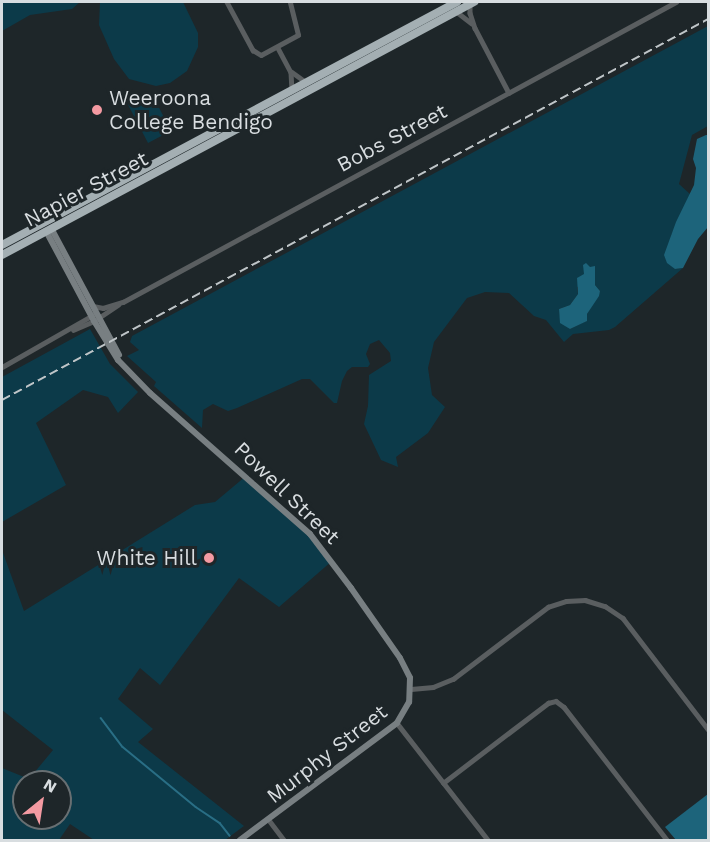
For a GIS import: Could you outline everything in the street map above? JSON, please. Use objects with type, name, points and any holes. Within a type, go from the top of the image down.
[{"type":"highway","points":[[455,4],[470,2]]},
{"type":"highway","name":"Napier Street","points":[[2,255],[46,226],[261,106],[455,4]]},
{"type":"highway","name":"Napier Street","points":[[2,244],[46,226],[301,94],[455,4]]},
{"type":"highway","points":[[261,106],[297,91],[301,94]]},
{"type":"street","points":[[227,2],[257,54],[261,56],[278,48],[299,33],[290,2]]},
{"type":"street","points":[[470,2],[474,28]]},
{"type":"street","name":"Bobs Street","points":[[2,367],[675,2]]},
{"type":"street","points":[[455,4],[474,28],[509,93]]},
{"type":"street","points":[[278,48],[289,67],[306,82]]},
{"type":"street","points":[[289,67],[292,90]]},
{"type":"street","name":"Powell Street","points":[[46,226],[92,306],[95,317]]},
{"type":"street","name":"Powell Street","points":[[46,226],[115,355],[131,374],[310,534],[400,658],[408,673],[411,689]]},
{"type":"street","name":"Bobs Street","points":[[92,306],[103,309],[123,302]]},
{"type":"street","points":[[411,689],[427,689],[445,683],[548,607],[575,599],[605,606],[622,618],[708,729]]},
{"type":"street","name":"Murphy Street","points":[[240,840],[397,723],[408,707],[411,689]]},
{"type":"street","points":[[443,783],[548,703],[556,701],[564,706],[667,840]]},
{"type":"street","points":[[397,723],[488,840]]},
{"type":"street","points":[[269,820],[284,840]]},
{"type":"shaded area","points":[[2,2],[80,2],[72,9],[30,15],[2,31]]},
{"type":"shaded area","points":[[100,2],[183,2],[198,33],[198,47],[187,71],[170,83],[156,86],[129,79],[114,59],[99,25]]},
{"type":"shaded area","points":[[708,26],[708,126],[692,135],[679,184],[690,194],[671,236],[675,269],[683,268],[615,327],[609,330],[573,334],[564,342],[546,320],[534,316],[509,293],[485,292],[467,298],[434,342],[428,368],[432,395],[445,407],[428,433],[396,457],[398,467],[381,460],[364,424],[368,406],[369,375],[391,361],[390,353],[379,340],[370,344],[366,354],[370,364],[368,367],[352,367],[347,371],[337,403],[334,403],[310,379],[302,379],[228,411],[213,404],[203,410],[202,428],[154,386],[156,382],[127,356],[139,350],[130,342],[132,336]],"holes":[[[595,285],[600,291],[587,314],[586,321],[570,329],[560,317],[559,309],[570,305],[578,294],[577,287]]]},
{"type":"shaded area","points":[[135,94],[139,101],[152,94],[171,131],[148,143],[125,99]]},
{"type":"shaded area","points":[[708,135],[708,227],[698,239],[683,268],[675,269],[667,263],[664,255],[676,222],[694,185],[696,168],[693,159],[697,139]]},
{"type":"shaded area","points":[[586,263],[590,267],[595,266],[595,285],[600,291],[599,296],[587,314],[587,321],[570,329],[560,323],[559,309],[570,305],[578,294],[577,278],[584,274],[583,265]]},
{"type":"shaded area","points":[[90,329],[110,364],[138,392],[118,413],[108,397],[83,390],[36,423],[66,485],[2,522],[2,377]]},
{"type":"shaded area","points":[[246,476],[310,534],[332,561],[279,607],[239,578],[160,685],[140,668],[118,699],[153,729],[138,742],[244,826],[225,840],[94,840],[72,825],[72,770],[36,770],[53,750],[2,710],[2,550],[24,611],[195,505],[215,502]]},
{"type":"shaded area","points":[[2,768],[12,772],[12,830],[66,830],[59,840],[2,840]]},
{"type":"shaded area","points":[[708,794],[708,840],[676,840],[665,827]]},
{"type":"waterway","points":[[101,718],[123,747],[196,807],[220,823],[230,836]]},
{"type":"railway","points":[[2,400],[708,19]]},
{"type":"place","name":"Weeroona College Bendigo","points":[[97,110]]},
{"type":"place","name":"White Hill","points":[[209,558]]}]
